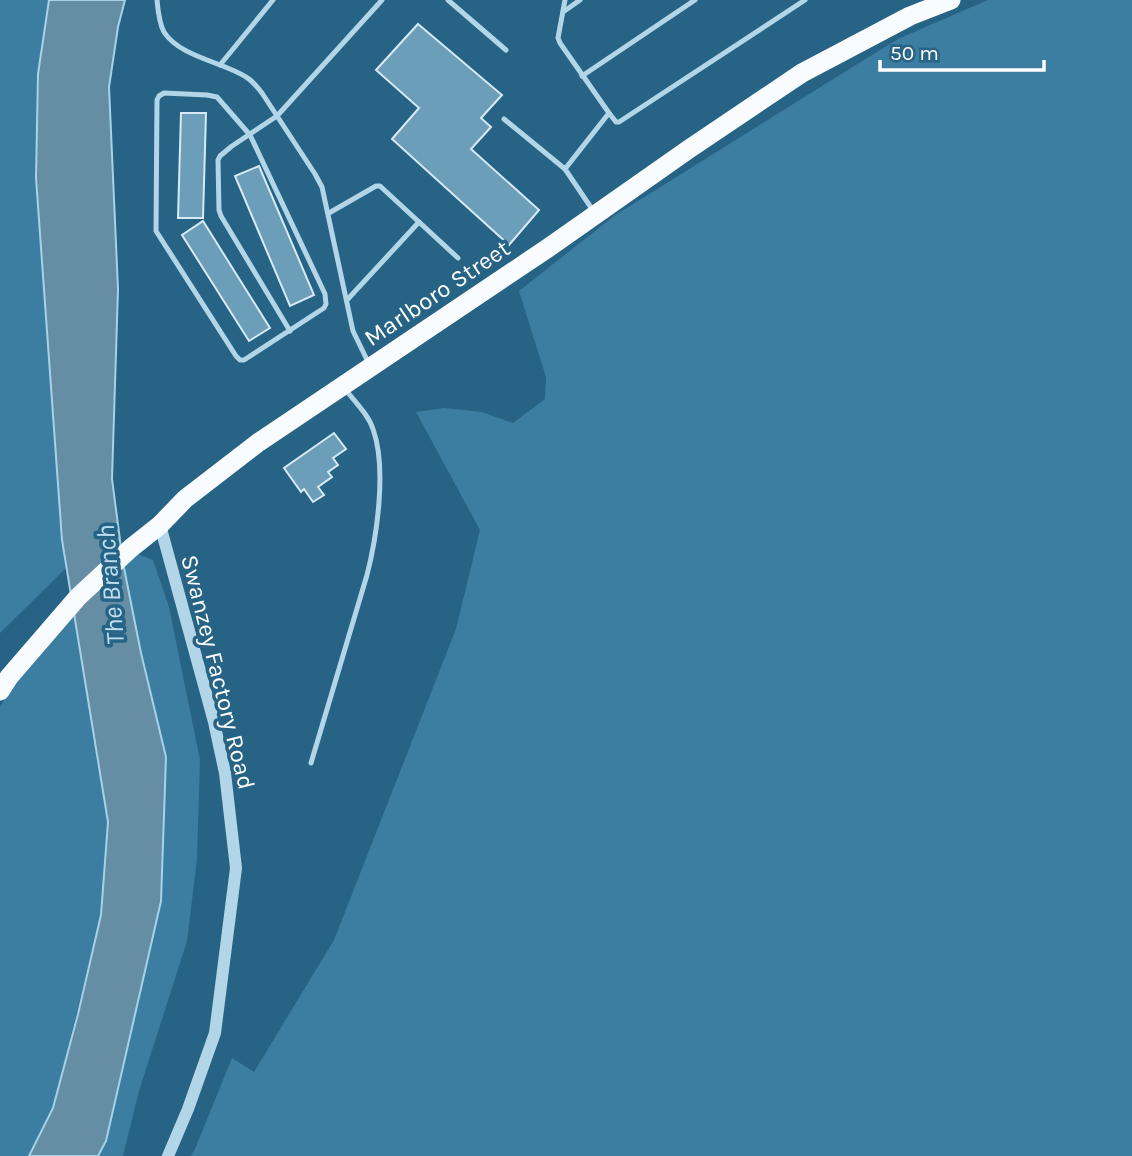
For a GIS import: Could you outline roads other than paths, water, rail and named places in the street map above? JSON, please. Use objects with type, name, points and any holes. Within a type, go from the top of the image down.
[{"type":"highway","name":"Marlboro Street","points":[[5,684],[78,597],[160,525],[185,499],[248,450],[802,73],[910,16],[951,0]]},
{"type":"street","name":"Swanzey Factory Road","points":[[160,525],[214,722],[222,760],[236,868],[215,1033],[168,1156]]},
{"type":"lane","points":[[156,0],[164,32],[174,43],[253,82],[323,187],[353,331],[370,367]]},
{"type":"lane","points":[[219,65],[273,0]]},
{"type":"lane","points":[[290,331],[224,222],[219,210],[218,160],[226,151],[277,116],[383,0]]},
{"type":"lane","points":[[448,0],[506,50]]},
{"type":"lane","points":[[565,0],[558,38],[560,43],[616,121],[622,121],[805,0]]},
{"type":"lane","points":[[563,12],[580,0]]},
{"type":"lane","points":[[582,76],[695,0]]},
{"type":"lane","points":[[164,93],[217,97],[250,135],[327,300],[324,308],[248,359],[240,360],[156,231],[159,96],[164,93]]},
{"type":"lane","points":[[565,169],[609,113]]},
{"type":"lane","points":[[504,118],[565,169],[595,215]]},
{"type":"lane","points":[[329,213],[380,186],[458,258]]},
{"type":"lane","points":[[347,300],[419,222]]},
{"type":"lane","points":[[311,763],[367,575],[374,547],[377,514],[380,464],[373,427],[342,386]]},
{"type":"water","name":"The Branch","points":[[49,0],[125,0],[109,87],[118,289],[112,479],[123,563],[166,757],[161,901],[106,1141],[98,1156],[29,1156],[53,1108],[78,1014],[101,915],[108,822],[62,540],[36,178],[38,74]]}]
